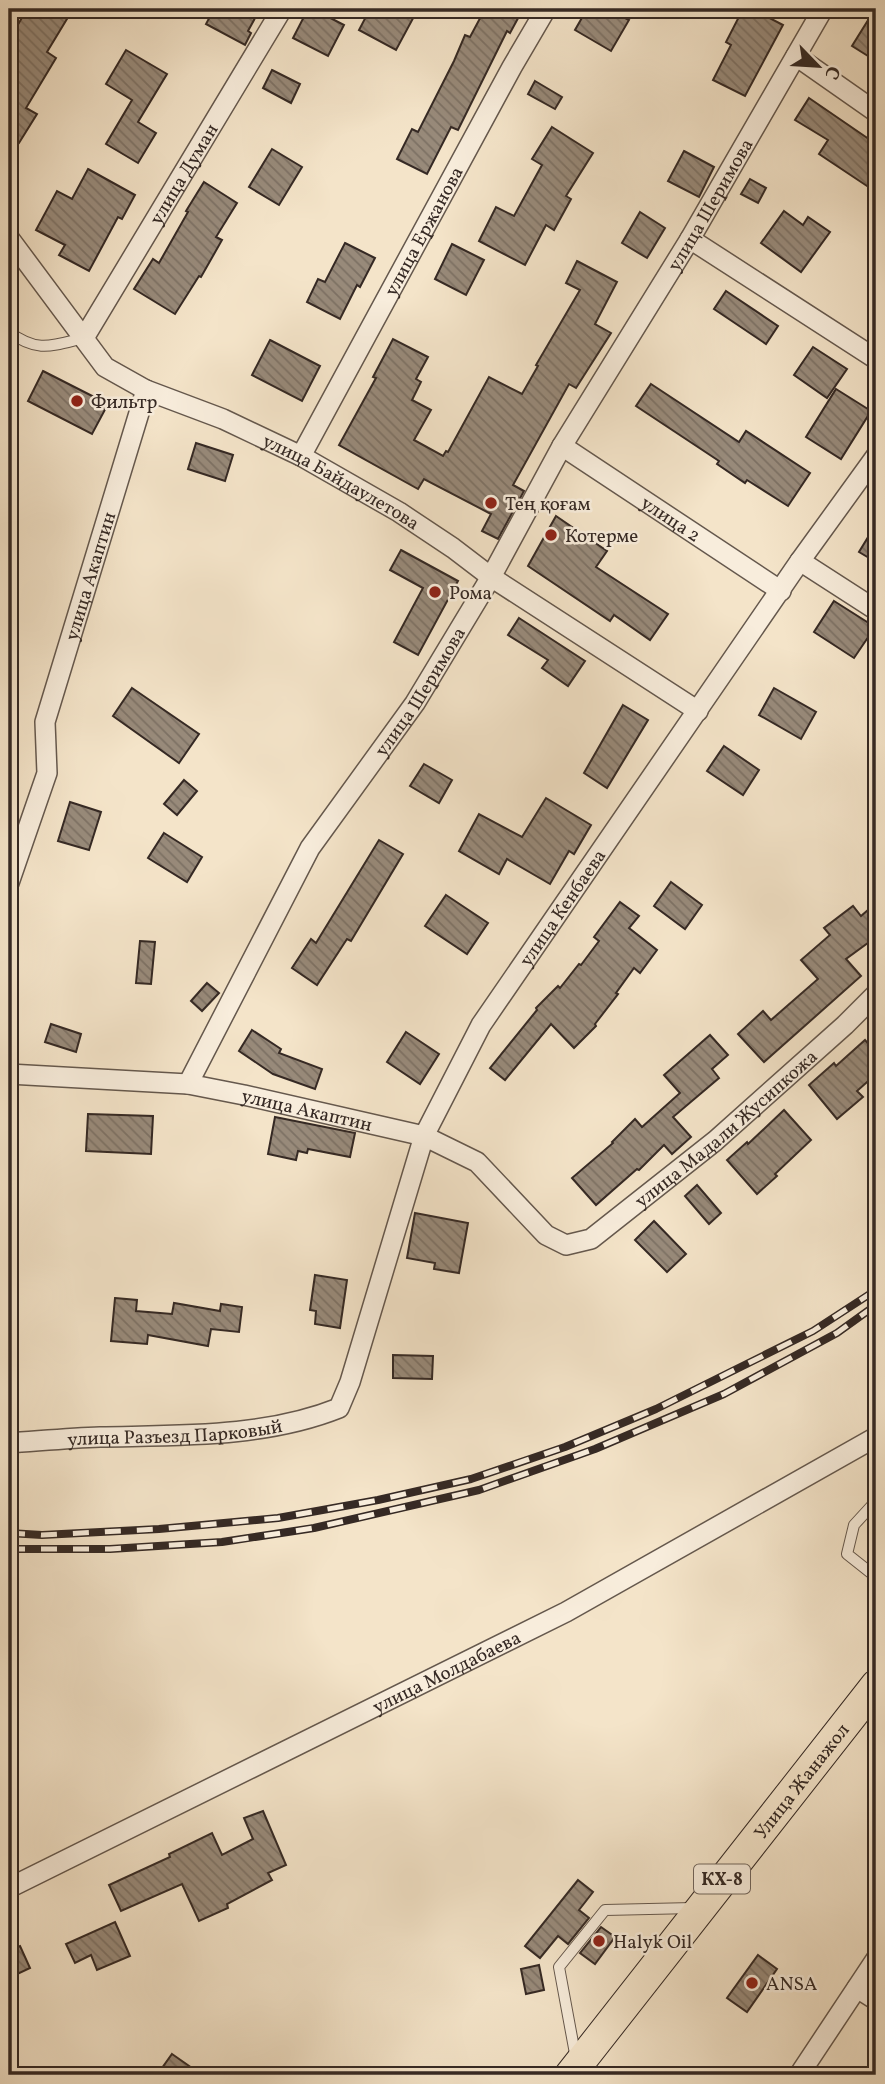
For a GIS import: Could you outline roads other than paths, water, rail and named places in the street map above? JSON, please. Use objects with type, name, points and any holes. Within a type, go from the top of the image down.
[{"type":"main road","name":"Улица Жанажол","points":[[574,2071],[876,1685]]},
{"type":"street","name":"улица Думан","points":[[84,338],[282,9]]},
{"type":"street","name":"улица Ержанова","points":[[301,456],[546,9]]},
{"type":"street","name":"улица Шеримова","points":[[188,1084],[310,848],[415,703],[491,577],[562,446],[690,239],[823,9]]},
{"type":"street","points":[[796,56],[876,112]]},
{"type":"street","name":"улица Байдаулетова","points":[[9,238],[105,367],[146,390],[223,419],[301,456],[399,512],[491,577],[698,711]]},
{"type":"street","points":[[690,239],[876,359]]},
{"type":"street","name":"улица Акаптин","points":[[9,883],[47,773],[45,722],[146,390]]},
{"type":"street","name":"улица 2","points":[[562,446],[781,591]]},
{"type":"street","name":"улица Кенбаева","points":[[339,1408],[350,1382],[424,1136],[481,1025],[800,561],[876,456]]},
{"type":"street","points":[[800,561],[876,610]]},
{"type":"street","name":"улица Мадали Жусипкожа","points":[[566,1245],[590,1240],[715,1141],[876,994]]},
{"type":"street","name":"улица Акаптин","points":[[9,1074],[188,1084],[424,1136],[477,1162],[546,1235],[566,1245]]},
{"type":"street","name":"улица Разъезд Парковый","points":[[9,1443],[96,1437],[170,1436],[273,1428],[312,1419],[339,1408]]},
{"type":"street","name":"улица Молдабаева","points":[[9,1888],[566,1612],[876,1437]]},
{"type":"street","points":[[799,2075],[876,1959]]},
{"type":"street","points":[[858,1988],[876,2000]]},
{"type":"lane","points":[[9,332],[24,343],[49,347],[84,338]]},
{"type":"lane","points":[[876,1501],[854,1525],[847,1554],[876,1577]]},
{"type":"lane","points":[[574,2071],[559,1966],[604,1910],[700,1908]]},
{"type":"railway","points":[[9,1533],[42,1535],[159,1529],[278,1518],[378,1500],[471,1479],[565,1447],[656,1409],[813,1331],[876,1290]]},
{"type":"railway","points":[[9,1549],[110,1549],[222,1542],[314,1528],[479,1490],[595,1449],[724,1394],[837,1333],[876,1305]]},
{"type":"place","name":"Фильтр","points":[[77,401]]},
{"type":"place","name":"Тең қоғам","points":[[491,503]]},
{"type":"place","name":"Котерме","points":[[551,535]]},
{"type":"place","name":"Рома","points":[[435,592]]},
{"type":"place","name":"Halyk Oil","points":[[599,1941]]},
{"type":"place","name":"ANSA","points":[[752,1983]]}]
